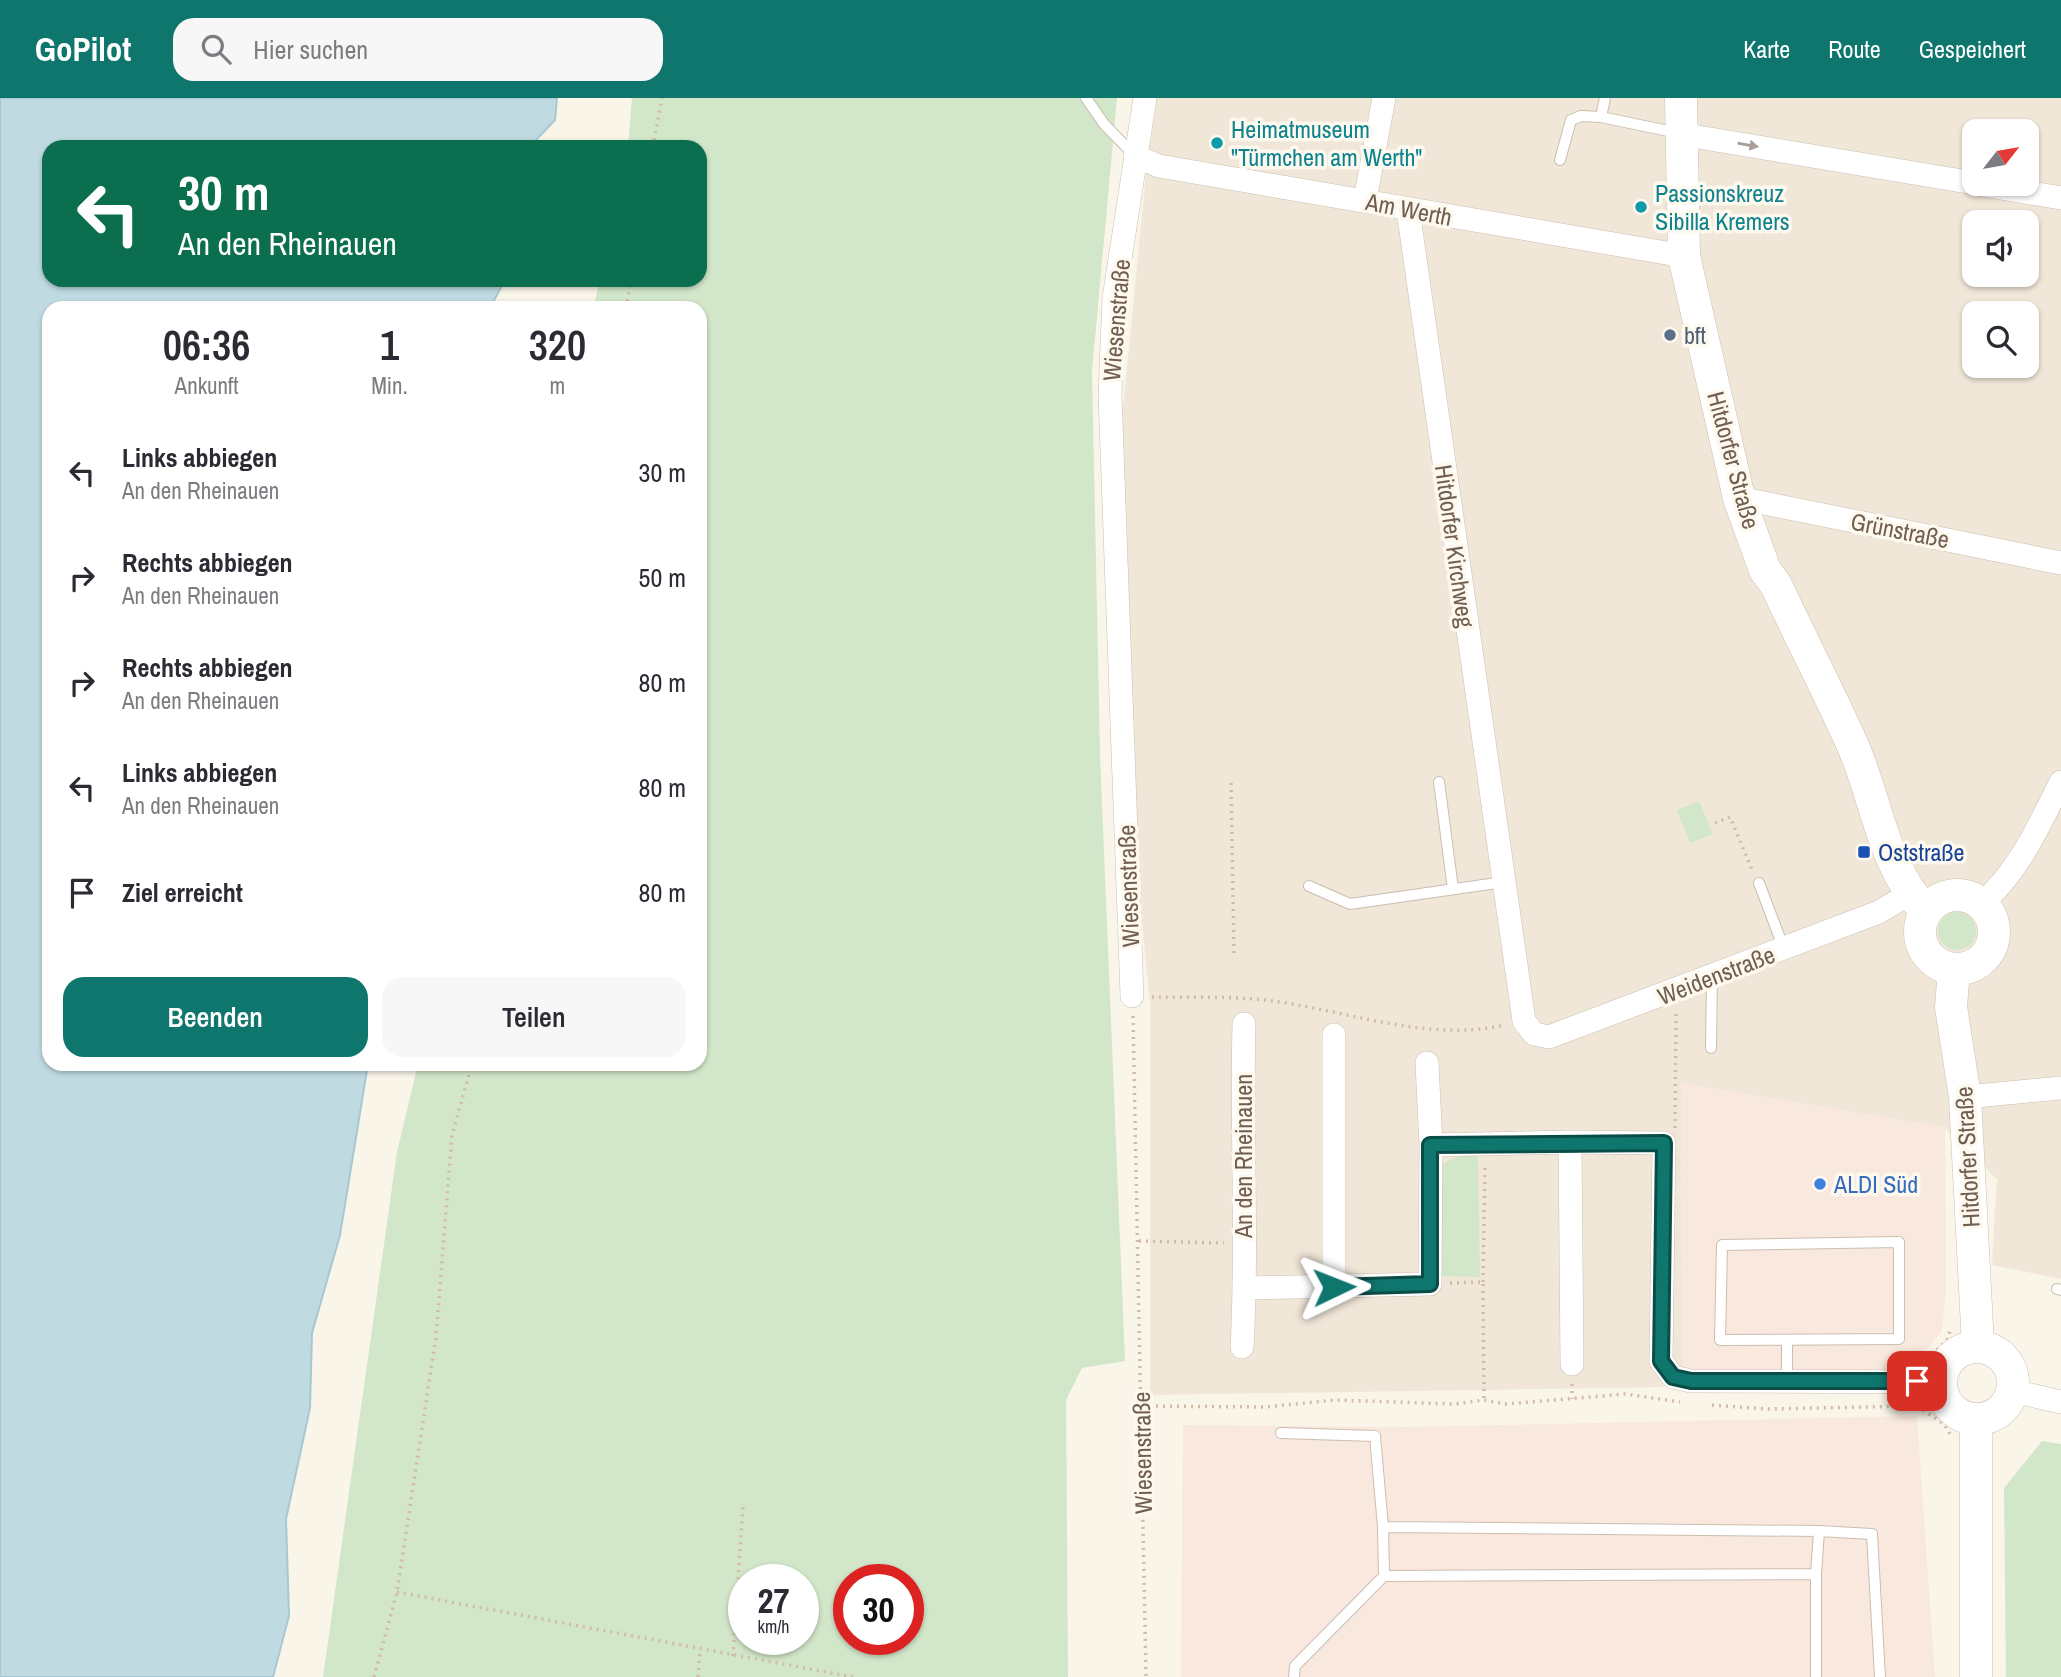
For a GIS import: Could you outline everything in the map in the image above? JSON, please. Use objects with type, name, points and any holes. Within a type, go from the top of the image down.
[{"type":"street","name":"Wiesenstraße","points":[[1132,996],[1110,395],[1114,298],[1145,98]]},
{"type":"street","points":[[1365,200],[1384,98]]},
{"type":"street","name":"Hitdorfer Straße","points":[[1681,98],[1680,134],[1685,190],[1684,257],[1739,498],[1765,570],[1776,585],[1853,748],[1892,862],[1917,903]]},
{"type":"street","points":[[1680,134],[1962,181]]},
{"type":"street","name":"Am Werth","points":[[1135,156],[1159,166],[1684,257]]},
{"type":"street","points":[[2039,194],[2061,198]]},
{"type":"street","name":"Hitdorfer Kirchweg","points":[[1408,210],[1524,1021]]},
{"type":"street","name":"Grünstraße","points":[[1739,498],[2061,562]]},
{"type":"street","points":[[1981,904],[1999,889],[2019,860],[2061,782]]},
{"type":"street","points":[[1951,895],[1967,896],[1981,904],[1990,916],[1994,931],[1991,946],[1982,959],[1969,967],[1954,969],[1931,958],[1923,948],[1917,903],[1951,895]]},
{"type":"street","name":"Weidenstraße","points":[[1524,1021],[1534,1034],[1549,1037],[1879,912],[1917,903]]},
{"type":"street","name":"Hitdorfer Straße","points":[[1954,969],[1951,1007],[1965,1097],[1978,1346]]},
{"type":"street","name":"An den Rheinauen","points":[[1242,1347],[1245,1288],[1241,1117],[1244,1024]]},
{"type":"street","points":[[1334,1035],[1334,1287]]},
{"type":"street","points":[[1245,1288],[1430,1284],[1427,1063]]},
{"type":"street","points":[[1965,1097],[2061,1088]]},
{"type":"street","points":[[1570,1142],[1572,1364]]},
{"type":"street","points":[[1430,1145],[1664,1143],[1661,1361],[1673,1377],[1691,1381],[1929,1382],[1948,1361],[1967,1348],[1978,1346],[1991,1349],[2010,1366],[2013,1391],[2000,1412],[1965,1431]]},
{"type":"street","points":[[1929,1382],[1954,1412],[1965,1431],[1976,1677]]},
{"type":"street","points":[[2013,1391],[2061,1402]]},
{"type":"lane","points":[[1086,98],[1104,124],[1135,156]]},
{"type":"lane","points":[[1601,117],[1605,98]]},
{"type":"lane","points":[[1560,160],[1571,120],[1581,116],[1601,117],[1680,134]]},
{"type":"lane","points":[[1438,782],[1453,889]]},
{"type":"lane","points":[[1309,886],[1350,904],[1504,882]]},
{"type":"lane","points":[[1759,883],[1784,949]]},
{"type":"lane","points":[[1711,1048],[1712,977]]},
{"type":"lane","points":[[1899,1242],[1899,1339],[1787,1340],[1720,1340],[1722,1245],[1899,1242]]},
{"type":"lane","points":[[1787,1340],[1787,1381]]},
{"type":"lane","points":[[1281,1433],[1375,1436],[1383,1527],[1384,1576]]},
{"type":"lane","points":[[1383,1527],[1818,1531],[1872,1534],[1881,1677]]},
{"type":"lane","points":[[1816,1677],[1818,1531]]},
{"type":"lane","points":[[1294,1677],[1294,1666],[1384,1576],[1816,1574]]},
{"type":"path","points":[[654,140],[662,98]]},
{"type":"path","points":[[1231,783],[1234,954]]},
{"type":"path","points":[[1715,823],[1730,817],[1759,883]]},
{"type":"path","points":[[1664,1143],[1677,1125],[1676,991]]},
{"type":"path","points":[[1132,996],[1264,1000],[1417,1027],[1485,1030],[1524,1021]]},
{"type":"path","name":"Wiesenstraße","points":[[1132,996],[1146,1677]]},
{"type":"path","points":[[374,1677],[397,1592],[436,1338],[452,1135],[470,1071]]},
{"type":"path","points":[[1484,1400],[1485,1143]]},
{"type":"path","points":[[1139,1241],[1244,1244]]},
{"type":"path","points":[[1430,1284],[1483,1282]]},
{"type":"path","points":[[1916,1406],[1929,1382]]},
{"type":"path","points":[[1142,1406],[1265,1407],[1335,1401],[1442,1404],[1484,1400],[1506,1404],[1625,1394],[1689,1403]]},
{"type":"path","points":[[1702,1404],[1768,1409],[1916,1406],[1944,1424],[1965,1431]]},
{"type":"path","points":[[733,1656],[743,1504]]},
{"type":"path","points":[[397,1592],[853,1677]]},
{"type":"path","points":[[698,1677],[700,1650]]},
{"type":"shaded area","points":[[1157,98],[2061,98],[2061,1279],[1992,1265],[1997,1179],[1945,1128],[1681,1083],[1682,1367],[1670,1387],[1150,1395],[1150,1002],[1125,753],[1122,418],[1147,165]]},
{"type":"shaded area","points":[[1681,1083],[1945,1128],[1946,1290],[1942,1331],[1927,1349],[1909,1359],[1909,1372],[1687,1371],[1682,1367]]},
{"type":"shaded area","points":[[1917,1416],[1935,1677],[1181,1677],[1183,1425],[1408,1427]]},
{"type":"green space","points":[[632,98],[1117,98],[1092,371],[1100,754],[1125,1361],[1082,1368],[1066,1400],[1068,1677],[323,1677],[397,1152],[416,1071],[707,1071],[707,301],[595,301],[598,287],[707,287],[707,140],[629,140]]},
{"type":"green space","points":[[1699,801],[1713,834],[1690,843],[1677,810]]},
{"type":"green space","points":[[1957,912],[1970,918],[1976,931],[1970,944],[1957,950],[1944,944],[1938,931],[1944,918]]},
{"type":"green space","points":[[1478,1152],[1480,1277],[1437,1276],[1440,1165],[1465,1153]]},
{"type":"green space","points":[[2042,1441],[2061,1444],[2061,1677],[2006,1677],[2004,1488]]},
{"type":"water","points":[[0,98],[557,98],[555,120],[536,140],[42,140],[42,287],[501,287],[494,301],[42,301],[42,1071],[367,1071],[340,1235],[312,1333],[310,1408],[286,1519],[289,1616],[273,1677],[0,1677]]},
{"type":"place","name":"Heimatmuseum \"Türmchen am Werth\"","points":[[1217,143]]},
{"type":"place","name":"Passionskreuz Sibilla Kremers","points":[[1641,207]]},
{"type":"place","name":"bft","points":[[1670,335]]},
{"type":"place","name":"Oststraße","points":[[1864,852]]},
{"type":"place","name":"ALDI Süd","points":[[1820,1184]]},
{"type":"route","points":[[1334,1287],[1430,1284],[1430,1145],[1664,1143],[1661,1361],[1673,1377],[1691,1381],[1917,1381]]}]
